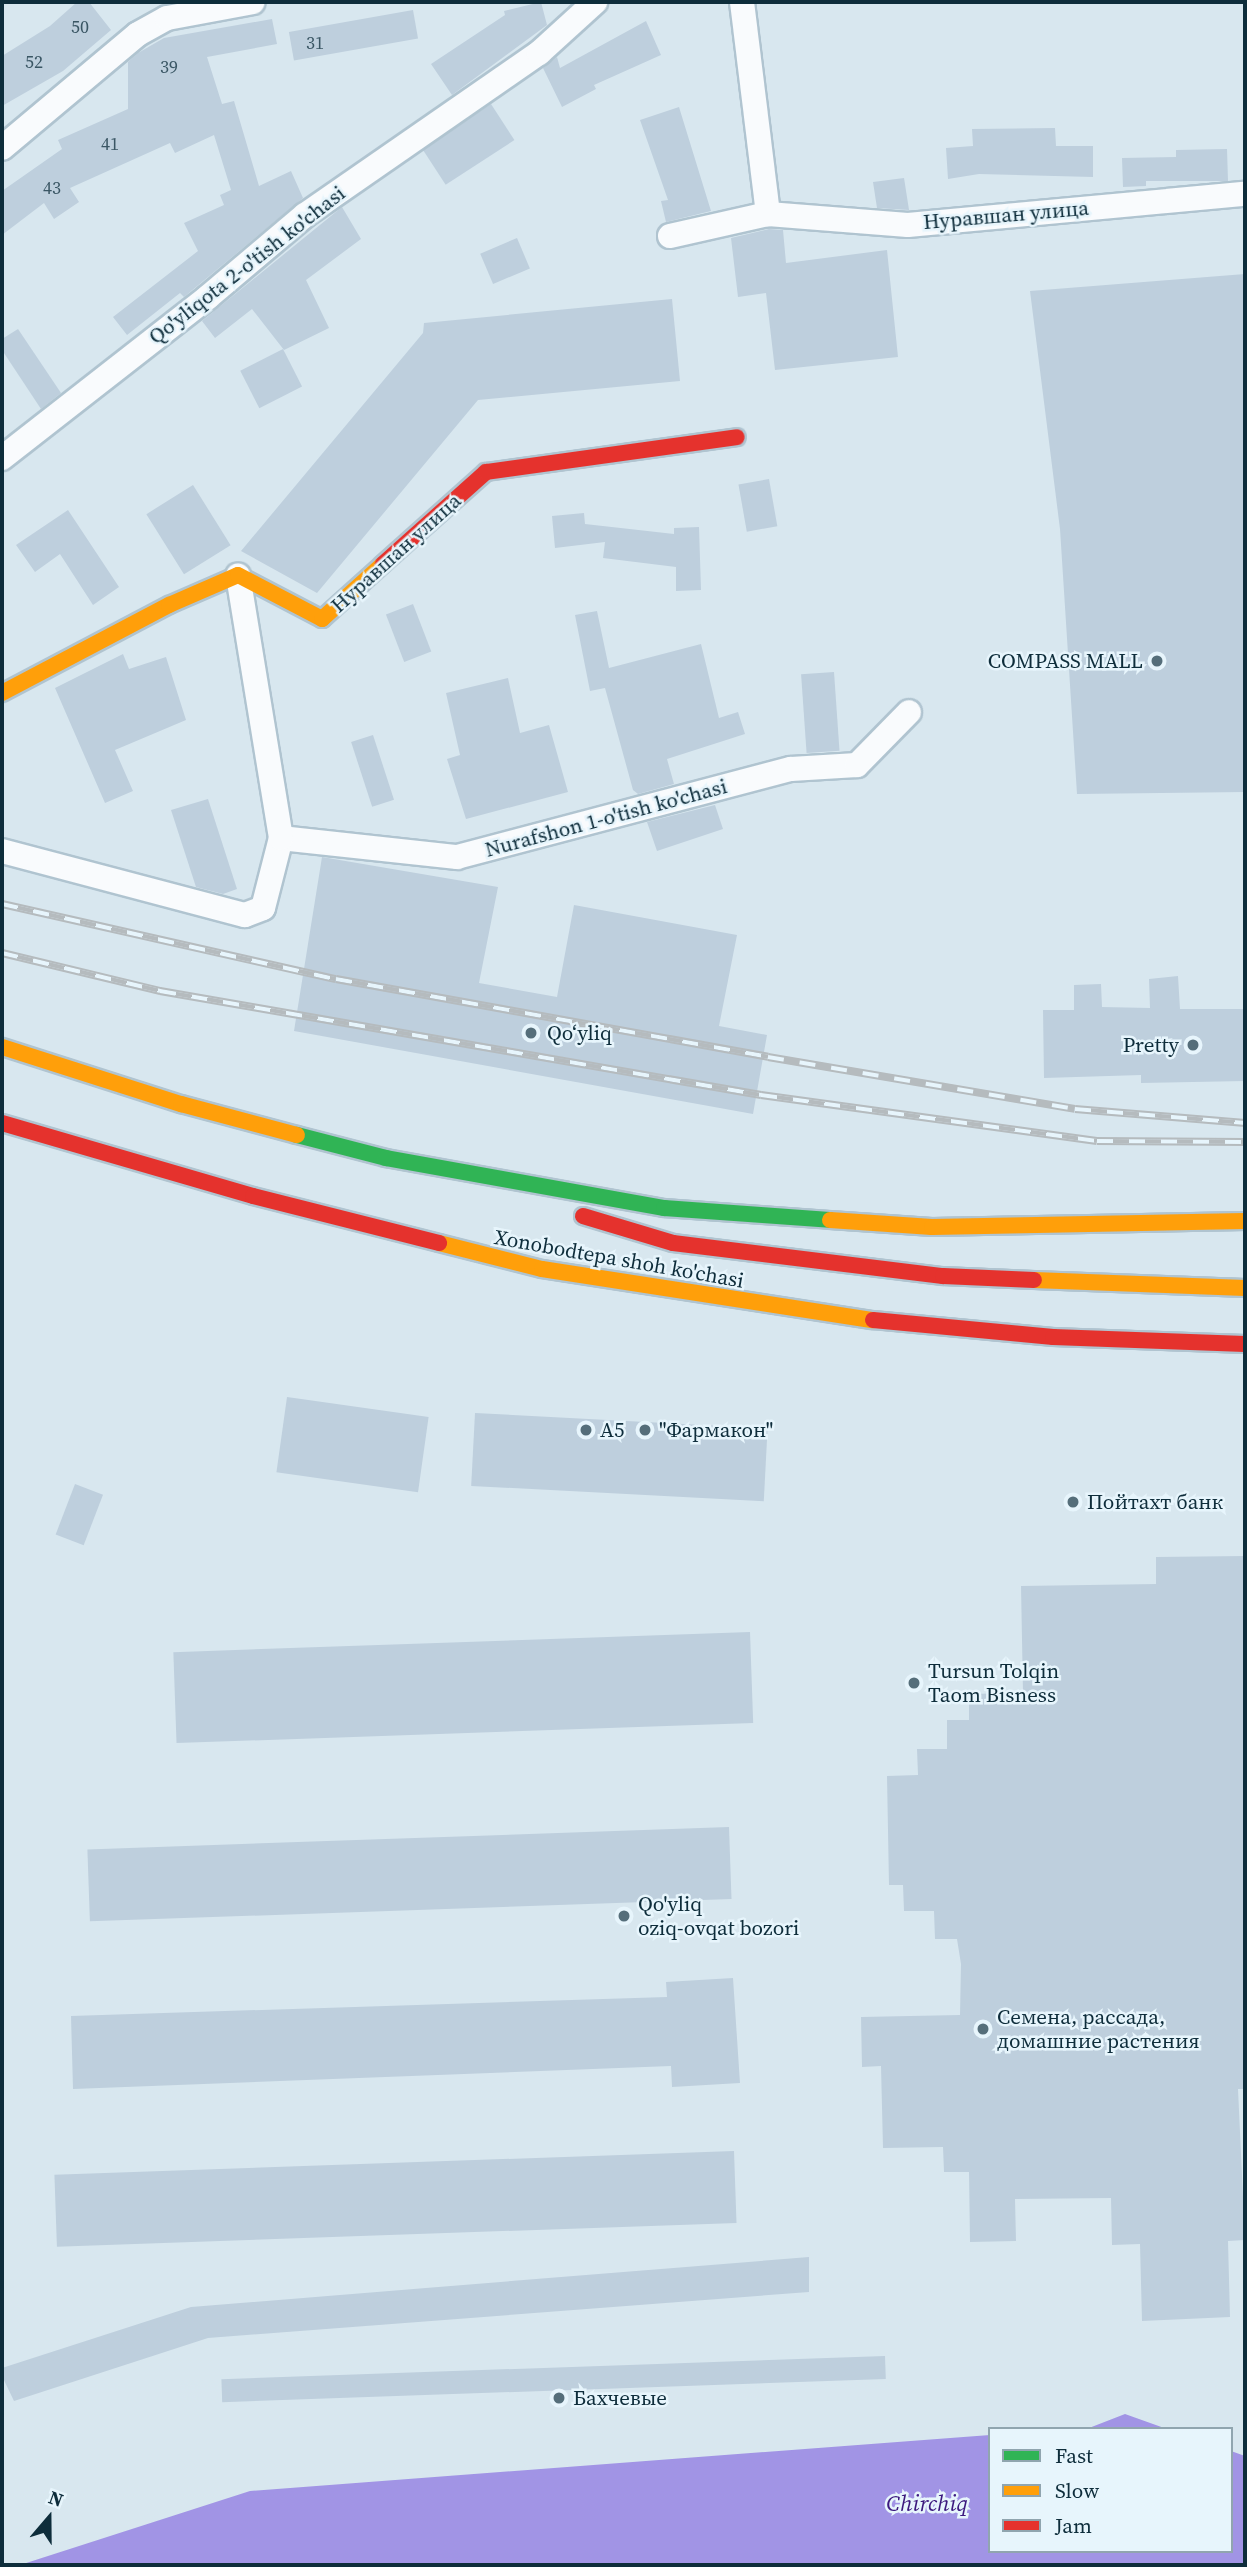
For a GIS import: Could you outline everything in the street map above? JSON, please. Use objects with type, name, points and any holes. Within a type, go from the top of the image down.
[{"type":"main road","name":"Нуравшан улица","points":[[238,575],[322,619],[486,472],[737,437]]},
{"type":"main road","points":[[2,693],[169,605],[238,575]]},
{"type":"main road","points":[[2,1047],[181,1104],[386,1158],[545,1205]]},
{"type":"main road","name":"Xonobodtepa shoh ko'chasi","points":[[2,1122],[240,1193],[542,1269],[818,1315],[1053,1337],[1245,1344]]},
{"type":"main road","points":[[386,1158],[664,1209],[822,1221],[1041,1228],[1245,1221]]},
{"type":"main road","points":[[572,1213],[673,1242],[859,1267],[1029,1282],[1245,1287]]},
{"type":"street","points":[[2,148],[165,10],[253,2]]},
{"type":"street","name":"Qo'yliqota 2-o'tish ko'chasi","points":[[2,457],[208,297],[304,215],[539,53],[595,2]]},
{"type":"street","points":[[742,2],[768,214]]},
{"type":"street","name":"Нуравшан улица","points":[[670,236],[768,214],[908,225],[1245,194]]},
{"type":"street","points":[[2,851],[245,915],[263,908],[281,838],[238,575]]},
{"type":"street","name":"Nurafshon 1-o'tish ko'chasi","points":[[281,838],[457,857],[791,769],[858,765],[909,712]]},
{"type":"water","points":[[1125,2414],[1161,2427],[1092,2427]]},
{"type":"water","name":"Chirchiq","points":[[988,2435],[988,2553],[1233,2553],[1233,2452],[1245,2456],[1245,2565],[20,2565],[250,2491]]},
{"type":"building","points":[[77,2],[89,2],[111,30],[63,71],[2,106],[2,56],[50,26]]},
{"type":"building","points":[[541,2],[547,25],[452,95],[431,64],[505,15],[504,11]]},
{"type":"building","points":[[413,10],[418,39],[294,60],[289,32]]},
{"type":"building","points":[[272,19],[277,44],[207,57],[222,104],[234,101],[259,186],[291,171],[303,198],[184,297],[180,293],[127,335],[113,317],[198,251],[184,223],[224,205],[220,195],[231,190],[214,135],[175,153],[170,143],[70,188],[79,202],[54,219],[44,203],[2,235],[2,191],[62,149],[58,140],[128,109],[128,62],[138,53],[164,38]]},
{"type":"building","points":[[646,21],[661,55],[594,85],[596,89],[562,107],[543,68],[557,57],[560,68]]},
{"type":"building","points":[[491,104],[514,140],[446,185],[422,149]]},
{"type":"building","points":[[679,107],[711,211],[666,222],[661,201],[668,200],[640,120]]},
{"type":"building","points":[[1055,128],[1056,146],[1093,146],[1093,177],[979,174],[948,179],[946,148],[973,146],[972,129]]},
{"type":"building","points":[[1227,149],[1228,181],[1146,181],[1146,186],[1123,187],[1122,158],[1176,157],[1176,150]]},
{"type":"building","points":[[904,178],[909,210],[877,208],[873,182]]},
{"type":"building","points":[[342,207],[361,239],[306,280],[329,328],[284,350],[252,309],[215,338],[202,321]]},
{"type":"building","points":[[769,229],[783,230],[786,263],[887,250],[898,357],[775,370],[766,293],[738,297],[731,238]]},
{"type":"building","points":[[517,238],[530,268],[493,284],[480,254]]},
{"type":"building","name":"COMPASS MALL","points":[[1245,274],[1245,792],[1077,794],[1060,529],[1030,291]]},
{"type":"building","points":[[672,299],[680,381],[478,400],[317,593],[241,551],[423,333],[424,323]]},
{"type":"building","points":[[18,329],[61,393],[41,409],[2,350],[2,339]]},
{"type":"building","points":[[283,349],[302,386],[259,408],[240,371]]},
{"type":"building","points":[[769,479],[777,526],[747,532],[738,484]]},
{"type":"building","points":[[193,485],[231,545],[184,574],[146,514]]},
{"type":"building","points":[[68,510],[119,587],[93,605],[60,554],[35,572],[16,545]]},
{"type":"building","points":[[584,513],[585,524],[674,534],[674,528],[699,527],[701,590],[676,591],[676,567],[603,558],[605,542],[555,548],[552,516]]},
{"type":"building","points":[[413,604],[431,652],[404,662],[386,614]]},
{"type":"building","points":[[597,611],[609,668],[701,644],[719,718],[738,712],[745,734],[667,759],[674,784],[638,794],[633,790],[605,688],[590,691],[575,615]]},
{"type":"building","points":[[123,654],[129,669],[166,657],[186,720],[115,750],[133,791],[105,803],[55,688]]},
{"type":"building","points":[[834,672],[840,751],[807,753],[801,674]]},
{"type":"building","points":[[508,678],[520,733],[549,725],[568,792],[466,819],[447,759],[460,755],[446,693]]},
{"type":"building","points":[[373,735],[394,800],[372,807],[351,742]]},
{"type":"building","points":[[208,799],[237,889],[223,894],[196,887],[171,810]]},
{"type":"building","points":[[715,805],[723,829],[657,851],[647,822]]},
{"type":"building","points":[[322,857],[498,887],[479,983],[557,997],[574,905],[737,935],[719,1026],[767,1035],[753,1114],[294,1031]]},
{"type":"building","points":[[1178,976],[1180,1009],[1245,1009],[1245,1081],[1141,1083],[1141,1075],[1044,1078],[1043,1010],[1074,1010],[1074,985],[1101,984],[1102,1007],[1150,1008],[1149,979]]},
{"type":"building","points":[[287,1397],[429,1417],[418,1492],[276,1472]]},
{"type":"building","points":[[475,1413],[768,1428],[764,1501],[471,1486]]},
{"type":"building","points":[[75,1484],[103,1495],[84,1545],[56,1534]]},
{"type":"building","points":[[1245,1556],[1245,2089],[1238,2089],[1245,2240],[1228,2241],[1230,2317],[1142,2321],[1140,2244],[1112,2245],[1111,2198],[1015,2199],[1016,2241],[970,2242],[969,2172],[944,2172],[943,2147],[883,2148],[881,2066],[862,2067],[861,2017],[960,2015],[961,1964],[957,1939],[935,1939],[934,1911],[904,1911],[903,1885],[889,1885],[887,1776],[918,1775],[917,1749],[947,1749],[947,1720],[969,1720],[969,1694],[1023,1693],[1021,1586],[1156,1584],[1156,1557]]},
{"type":"building","points":[[750,1632],[753,1723],[177,1743],[173,1652]]},
{"type":"building","points":[[729,1827],[732,1899],[90,1921],[87,1849]]},
{"type":"building","points":[[733,1978],[740,2083],[672,2087],[671,2066],[73,2089],[71,2016],[667,1997],[666,1982]]},
{"type":"building","points":[[734,2151],[737,2223],[57,2247],[54,2175]]},
{"type":"building","points":[[809,2257],[809,2292],[208,2338],[14,2401],[2,2376],[2,2368],[191,2307]]},
{"type":"building","points":[[885,2356],[886,2379],[222,2402],[221,2379]]},
{"type":"railway","points":[[2,904],[336,979],[768,1057],[1075,1109],[1245,1123]]},
{"type":"railway","points":[[2,953],[160,991],[761,1095],[1097,1141],[1245,1142]]},
{"type":"traffic: fast","points":[[297,1135],[386,1158],[664,1208],[830,1220]]},
{"type":"traffic: slow","points":[[2,693],[169,605],[238,575],[322,619],[383,564]]},
{"type":"traffic: slow","points":[[2,1047],[181,1104],[297,1135]]},
{"type":"traffic: slow","points":[[830,1220],[932,1227],[1245,1221]]},
{"type":"traffic: slow","points":[[439,1243],[542,1269],[873,1320]]},
{"type":"traffic: slow","points":[[1034,1280],[1245,1288]]},
{"type":"traffic: jam","points":[[383,564],[486,472],[737,437]]},
{"type":"traffic: jam","points":[[2,1123],[253,1196],[439,1243]]},
{"type":"traffic: jam","points":[[583,1216],[673,1243],[943,1276],[1034,1280]]},
{"type":"traffic: jam","points":[[873,1320],[1053,1337],[1245,1344]]},
{"type":"place","name":"COMPASS MALL","points":[[1157,661]]},
{"type":"place","name":"Qo‘yliq","points":[[531,1033]]},
{"type":"place","name":"Pretty","points":[[1193,1045]]},
{"type":"place","name":"А5","points":[[586,1430]]},
{"type":"place","name":"\"Фармакон\"","points":[[645,1430]]},
{"type":"place","name":"Пойтахт банк","points":[[1073,1502]]},
{"type":"place","name":"Tursun Tolqin Taom Bisness","points":[[914,1683]]},
{"type":"place","name":"Qo'yliq oziq-ovqat bozori","points":[[624,1916]]},
{"type":"place","name":"Семена, рассада, домашние растения","points":[[983,2029]]},
{"type":"place","name":"Бахчевые","points":[[559,2398]]}]
